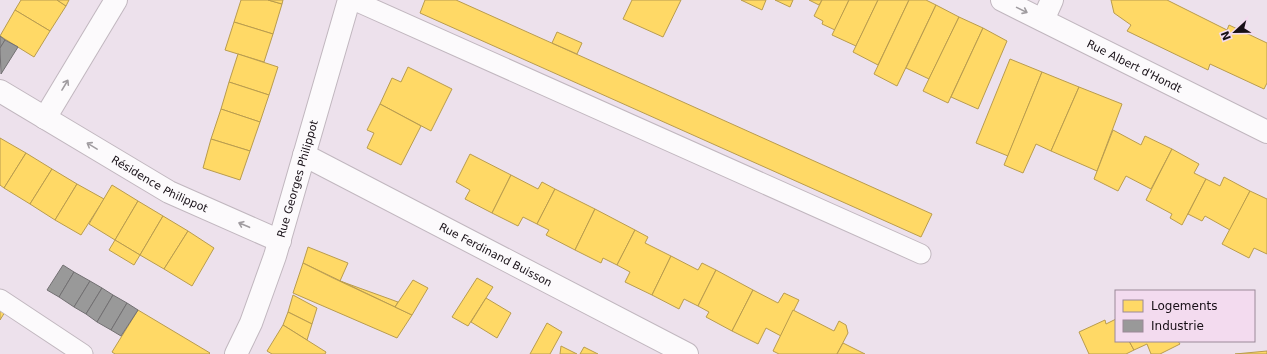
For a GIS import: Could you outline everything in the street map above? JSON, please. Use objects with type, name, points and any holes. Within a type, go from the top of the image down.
[{"type":"street","points":[[45,118],[116,0]]},
{"type":"street","name":"Rue Georges Philippot","points":[[236,354],[263,293],[280,241],[349,0]]},
{"type":"street","name":"Rue Albert d'Hondt","points":[[1002,0],[1267,132]]},
{"type":"street","points":[[1043,20],[1052,0]]},
{"type":"street","name":"Résidence Philippot","points":[[0,92],[169,192],[280,241]]},
{"type":"street","name":"Rue Ferdinand Buisson","points":[[304,155],[687,354]]},
{"type":"lane","points":[[352,0],[921,254]]},
{"type":"lane","points":[[0,299],[83,354]]},
{"type":"building: Logements","points":[[21,0],[57,0],[66,6],[50,31],[15,10]]},
{"type":"building: Logements","points":[[57,0],[69,0],[66,6]]},
{"type":"building: Logements","points":[[241,0],[268,0],[282,4],[273,34],[234,22]]},
{"type":"building: Logements","points":[[268,0],[283,0],[282,4]]},
{"type":"building: Logements","points":[[425,0],[456,0],[932,214],[921,237],[420,13]]},
{"type":"building: Logements","points":[[632,0],[681,0],[663,37],[623,19]]},
{"type":"building: Logements","points":[[741,0],[766,0],[762,10]]},
{"type":"building: Logements","points":[[775,0],[793,0],[790,7]]},
{"type":"building: Logements","points":[[809,0],[822,0],[819,5]]},
{"type":"building: Logements","points":[[822,0],[849,0],[835,30],[822,24],[823,21],[814,16]]},
{"type":"building: Logements","points":[[849,0],[878,0],[856,46],[832,35]]},
{"type":"building: Logements","points":[[878,0],[909,0],[878,65],[853,52]]},
{"type":"building: Logements","points":[[909,0],[926,0],[936,5],[897,86],[874,74]]},
{"type":"building: Logements","points":[[1111,0],[1167,0],[1227,30],[1229,25],[1267,43],[1267,83],[1264,89],[1210,64],[1208,70],[1127,31],[1131,25],[1114,13]]},
{"type":"building: Logements","points":[[936,5],[959,17],[929,79],[906,68]]},
{"type":"building: Logements","points":[[15,10],[50,31],[34,57],[0,36]]},
{"type":"building: Logements","points":[[959,17],[983,28],[948,103],[923,91]]},
{"type":"building: Logements","points":[[234,22],[273,34],[264,62],[225,50]]},
{"type":"building: Logements","points":[[983,28],[1007,41],[978,109],[951,97]]},
{"type":"building: Logements","points":[[557,32],[582,43],[577,54],[552,43]]},
{"type":"building: Logements","points":[[238,54],[278,67],[269,95],[229,82]]},
{"type":"building: Logements","points":[[1010,59],[1042,72],[1008,156],[976,143]]},
{"type":"building: Logements","points":[[408,67],[452,89],[431,131],[380,104],[392,78],[401,82]]},
{"type":"building: Logements","points":[[1042,72],[1079,87],[1051,151],[1036,144],[1023,173],[1004,165]]},
{"type":"building: Logements","points":[[229,82],[269,95],[260,122],[221,109]]},
{"type":"building: Logements","points":[[1079,87],[1122,104],[1097,171],[1051,151]]},
{"type":"building: Logements","points":[[380,104],[421,126],[401,165],[367,148],[374,133],[367,130]]},
{"type":"building: Logements","points":[[221,109],[260,122],[250,151],[211,139]]},
{"type":"building: Logements","points":[[1113,130],[1141,145],[1145,136],[1172,149],[1151,189],[1126,176],[1118,191],[1094,179]]},
{"type":"building: Logements","points":[[0,138],[26,153],[4,188],[0,185]]},
{"type":"building: Logements","points":[[211,139],[250,151],[240,180],[203,168]]},
{"type":"building: Logements","points":[[1172,149],[1199,164],[1194,173],[1206,179],[1182,225],[1170,218],[1172,214],[1146,200]]},
{"type":"building: Logements","points":[[26,153],[52,169],[30,204],[4,188]]},
{"type":"building: Logements","points":[[470,154],[511,175],[492,213],[465,199],[470,190],[456,182]]},
{"type":"building: Logements","points":[[52,169],[77,184],[55,220],[30,204]]},
{"type":"building: Logements","points":[[511,175],[538,189],[542,182],[555,189],[537,224],[523,217],[518,226],[492,213]]},
{"type":"building: Logements","points":[[1224,177],[1250,191],[1230,230],[1205,216],[1202,221],[1188,214],[1206,179],[1220,186]]},
{"type":"building: Logements","points":[[77,184],[104,199],[81,235],[55,220]]},
{"type":"building: Logements","points":[[112,185],[138,201],[115,240],[89,224]]},
{"type":"building: Logements","points":[[555,189],[595,209],[575,250],[546,235],[549,230],[537,224]]},
{"type":"building: Logements","points":[[1250,191],[1267,199],[1267,254],[1254,248],[1249,258],[1222,244]]},
{"type":"building: Logements","points":[[138,201],[163,216],[140,255],[115,240]]},
{"type":"building: Logements","points":[[595,209],[635,230],[617,265],[603,258],[601,263],[575,250]]},
{"type":"building: Logements","points":[[163,216],[188,231],[164,269],[140,255]]},
{"type":"building: Logements","points":[[635,230],[648,237],[645,243],[671,256],[652,295],[625,282],[630,272],[617,265]]},
{"type":"building: Logements","points":[[188,231],[214,248],[192,286],[164,269]]},
{"type":"building: Logements","points":[[115,240],[140,255],[134,265],[109,250]]},
{"type":"building: Logements","points":[[308,247],[348,263],[340,281],[303,263]]},
{"type":"building: Logements","points":[[671,256],[698,270],[702,263],[716,270],[698,306],[684,299],[679,309],[652,295]]},
{"type":"building: Logements","points":[[303,263],[412,315],[397,338],[293,293]]},
{"type":"building: Logements","points":[[716,270],[753,290],[732,331],[706,317],[709,312],[698,306]]},
{"type":"building: Logements","points":[[477,278],[493,287],[468,326],[452,317]]},
{"type":"building: Logements","points":[[413,280],[428,288],[412,315],[395,307]]},
{"type":"building: Logements","points":[[343,282],[398,302],[395,307]]},
{"type":"building: Logements","points":[[753,290],[778,303],[784,293],[799,300],[781,336],[766,328],[758,344],[732,331]]},
{"type":"building: Logements","points":[[293,295],[317,308],[312,324],[288,312]]},
{"type":"building: Logements","points":[[486,298],[511,313],[497,338],[471,322]]},
{"type":"building: Logements","points":[[0,309],[5,312],[0,320]]},
{"type":"building: Logements","points":[[138,310],[210,353],[115,354],[112,352]]},
{"type":"building: Logements","points":[[793,310],[834,331],[839,321],[846,325],[848,333],[837,354],[779,354],[773,351]]},
{"type":"building: Logements","points":[[288,312],[312,324],[307,340],[283,325]]},
{"type":"building: Logements","points":[[1105,320],[1106,324],[1115,320],[1115,342],[1130,342],[1134,350],[1126,354],[1089,354],[1079,332]]},
{"type":"building: Logements","points":[[547,323],[562,332],[550,354],[530,354]]},
{"type":"building: Logements","points":[[283,325],[326,352],[325,354],[272,354],[267,351]]},
{"type":"building: Logements","points":[[1130,342],[1179,342],[1180,344],[1160,354],[1151,354],[1147,344],[1134,350]]},
{"type":"building: Logements","points":[[843,343],[865,354],[837,354]]},
{"type":"building: Logements","points":[[561,346],[577,354],[560,354]]},
{"type":"building: Logements","points":[[584,347],[598,354],[580,354]]},
{"type":"building: Logements","points":[[1267,351],[1267,354],[1235,354]]},
{"type":"building: Industrie","points":[[0,36],[5,40],[0,48]]},
{"type":"building: Industrie","points":[[5,40],[18,47],[1,74],[0,48]]},
{"type":"building: Industrie","points":[[63,265],[74,272],[59,297],[47,290]]},
{"type":"building: Industrie","points":[[74,272],[90,281],[74,307],[59,297]]},
{"type":"building: Industrie","points":[[90,281],[102,288],[86,314],[74,307]]},
{"type":"building: Industrie","points":[[102,288],[113,295],[97,322],[86,314]]},
{"type":"building: Industrie","points":[[113,295],[127,303],[111,330],[97,322]]},
{"type":"building: Industrie","points":[[127,303],[138,310],[121,336],[111,330]]}]
